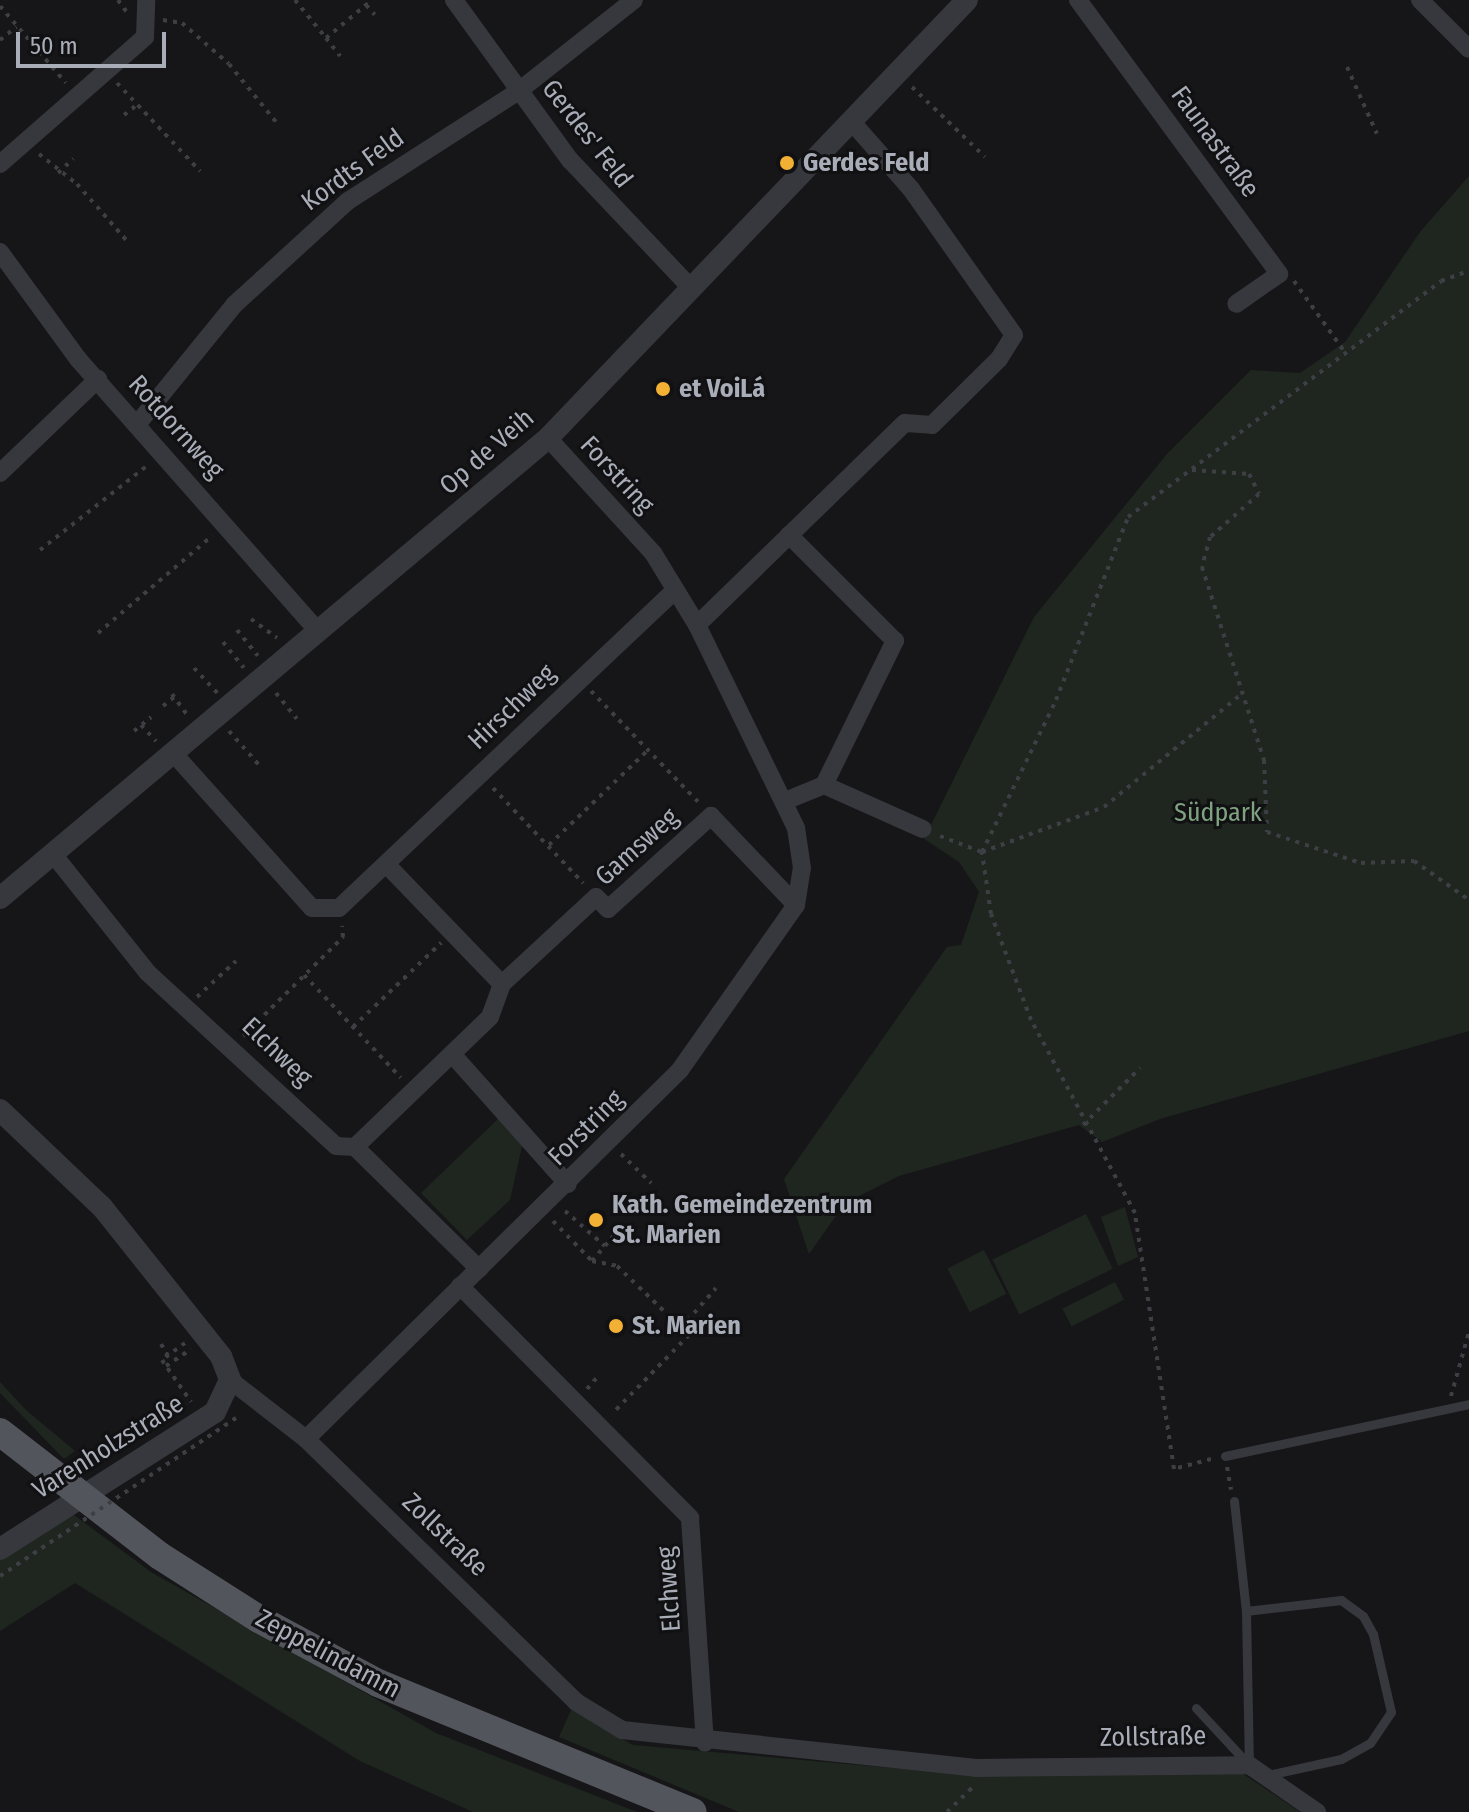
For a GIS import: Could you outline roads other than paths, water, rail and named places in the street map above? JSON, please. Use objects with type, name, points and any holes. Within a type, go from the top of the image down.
[{"type":"main road","name":"Zeppelindamm","points":[[0,1432],[80,1496],[259,1619],[378,1683],[693,1812]]},
{"type":"street","name":"Gerdes' Feld","points":[[454,0],[612,208],[692,289]]},
{"type":"street","name":"Kordts Feld","points":[[139,422],[234,305],[305,239],[396,168],[520,90],[634,0]]},
{"type":"street","name":"Op de Veih","points":[[0,898],[293,656],[548,438],[967,0]]},
{"type":"street","name":"Faunastraße","points":[[1078,0],[1279,274],[1236,304]]},
{"type":"street","points":[[1420,0],[1469,49]]},
{"type":"street","points":[[0,164],[145,37],[146,9]]},
{"type":"street","points":[[697,625],[905,423],[932,425],[999,359],[1014,335],[911,189],[851,121]]},
{"type":"street","name":"Rotdornweg","points":[[0,252],[98,379],[139,422],[319,632]]},
{"type":"street","points":[[0,473],[98,379]]},
{"type":"street","name":"Forstring","points":[[306,1439],[479,1269],[508,1236],[609,1143],[708,1037],[796,905],[802,854],[785,801],[697,625],[629,524],[548,438]]},
{"type":"street","points":[[785,801],[824,785],[895,641],[789,535]]},
{"type":"street","name":"Hirschweg","points":[[175,755],[312,908],[339,908],[675,590]]},
{"type":"street","points":[[824,785],[923,829]]},
{"type":"street","name":"Gamsweg","points":[[355,1147],[490,1017],[502,984],[596,897],[608,909],[711,816],[796,905]]},
{"type":"street","name":"Elchweg","points":[[53,854],[148,973],[189,1005],[336,1146],[355,1147],[479,1269]]},
{"type":"street","points":[[386,864],[502,984]]},
{"type":"street","points":[[452,1054],[568,1184]]},
{"type":"street","name":"Zollstraße","points":[[0,1110],[81,1184],[207,1338],[230,1380],[306,1439],[592,1715],[633,1734],[976,1768],[1249,1765],[1268,1775],[1317,1812]]},
{"type":"street","name":"Elchweg","points":[[460,1286],[690,1518],[705,1742]]},
{"type":"street","name":"Varenholzstraße","points":[[0,1549],[204,1421],[224,1401],[230,1380]]},
{"type":"lane","points":[[1225,1456],[1469,1404]]},
{"type":"lane","points":[[1234,1501],[1246,1611],[1249,1765]]},
{"type":"lane","points":[[1246,1611],[1326,1600],[1352,1608],[1373,1634],[1391,1712],[1370,1743],[1341,1759],[1268,1775]]},
{"type":"lane","points":[[1196,1708],[1249,1765]]},
{"type":"place","name":"Gerdes Feld","points":[[787,163]]},
{"type":"place","name":"et VoiLá","points":[[663,389]]},
{"type":"place","name":"Kath. Gemeindezentrum St. Marien","points":[[596,1220]]},
{"type":"place","name":"St. Marien","points":[[616,1326]]},
{"type":"park label","name":"Südpark","points":[[1218,813]]}]
